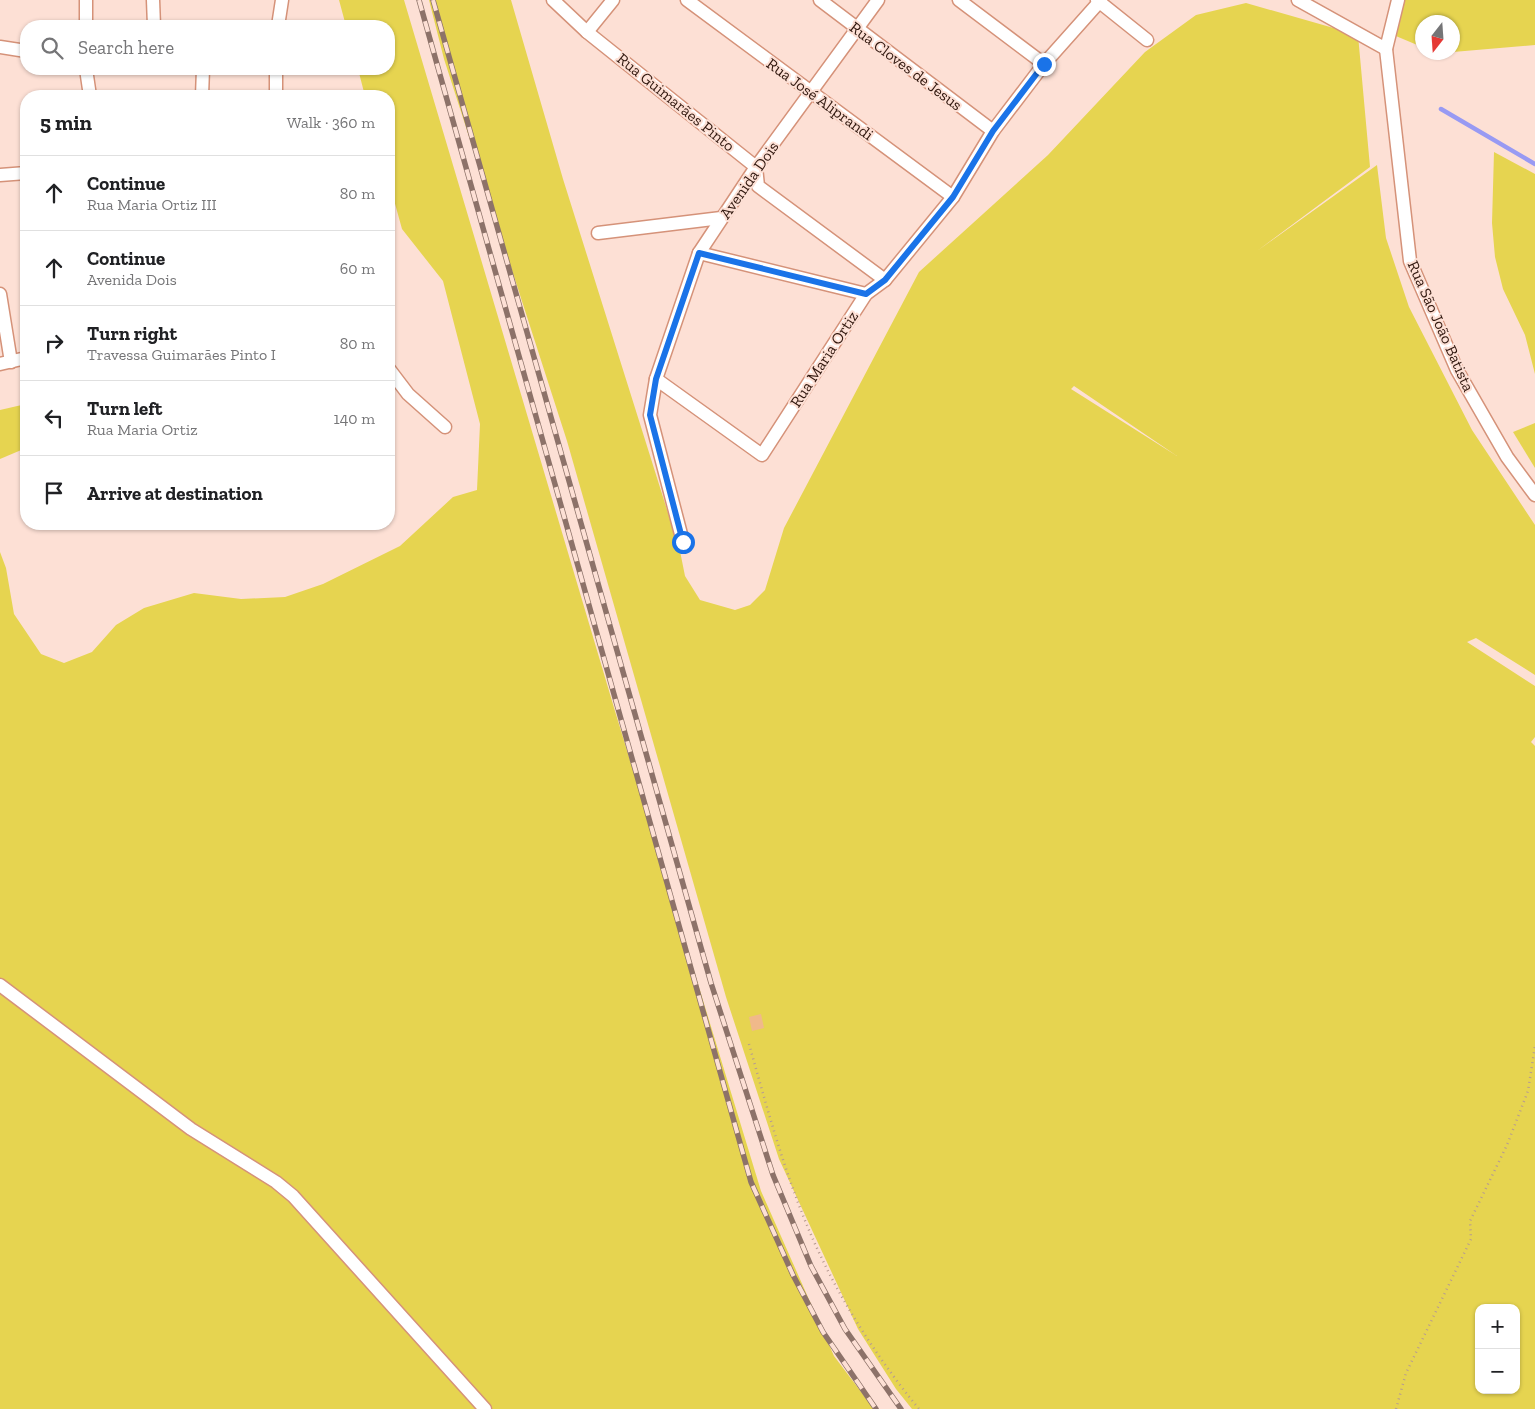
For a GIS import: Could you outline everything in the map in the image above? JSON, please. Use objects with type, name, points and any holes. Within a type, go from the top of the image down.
[{"type":"street","points":[[86,0],[86,20]]},
{"type":"street","points":[[154,0],[154,20]]},
{"type":"street","points":[[279,20],[282,0]]},
{"type":"street","name":"Rua Guimarães Pinto","points":[[553,0],[587,32],[756,167]]},
{"type":"street","points":[[587,32],[612,0]]},
{"type":"street","name":"Rua José Aliprandi","points":[[687,0],[811,94],[953,197]]},
{"type":"street","name":"Rua Cloves de Jesus","points":[[820,0],[993,131]]},
{"type":"street","name":"Avenida Dois","points":[[683,542],[650,415],[656,379],[699,253],[756,167],[878,0]]},
{"type":"street","points":[[959,0],[1044,64]]},
{"type":"street","points":[[1298,0],[1386,49],[1398,0]]},
{"type":"street","points":[[1099,1],[1147,40]]},
{"type":"street","name":"Rua Maria Ortiz","points":[[656,379],[762,455],[866,294],[885,280],[953,197],[993,131],[1044,64],[1099,1]]},
{"type":"street","points":[[0,47],[20,50]]},
{"type":"street","name":"Rua São João Batista","points":[[1386,49],[1410,261],[1457,370],[1507,457],[1535,495]]},
{"type":"street","points":[[87,75],[89,90]]},
{"type":"street","points":[[202,90],[203,75]]},
{"type":"street","points":[[276,75],[276,90]]},
{"type":"street","points":[[756,167],[758,186],[885,280]]},
{"type":"street","points":[[0,176],[20,174]]},
{"type":"street","points":[[598,233],[721,218]]},
{"type":"street","points":[[699,253],[866,294]]},
{"type":"street","points":[[0,294],[6,363],[20,360]]},
{"type":"street","points":[[395,377],[408,394],[445,427]]},
{"type":"street","points":[[0,985],[191,1129],[276,1182],[293,1196],[485,1409]]},
{"type":"path","points":[[749,1044],[789,1178],[824,1263],[864,1332],[920,1409]]},
{"type":"path","points":[[1396,1409],[1406,1373],[1471,1239],[1470,1221],[1508,1145],[1528,1091],[1535,1046]]},
{"type":"shaded area","points":[[339,0],[404,0],[615,711],[761,1191],[834,1356],[874,1409],[0,1409],[0,552],[6,568],[14,614],[41,654],[64,663],[92,652],[116,625],[144,608],[194,593],[241,599],[285,597],[323,584],[400,546],[453,497],[477,490],[480,424],[443,281],[402,229],[395,204],[395,90],[363,90],[360,75],[395,75],[395,20],[344,20]]},
{"type":"shaded area","points":[[429,0],[511,0],[563,179],[680,551],[685,576],[700,600],[735,610],[750,605],[765,590],[784,528],[919,272],[1048,155],[1145,52],[1196,15],[1246,3],[1358,35],[1370,167],[1257,251],[1377,165],[1386,238],[1409,307],[1472,430],[1535,525],[1535,675],[1476,638],[1467,642],[1535,686],[1535,737],[1531,742],[1535,746],[1535,1409],[912,1409],[896,1389],[858,1329],[779,1159],[726,997],[567,441],[444,59]],"holes":[[[1074,386],[1177,456],[1071,389]]]},
{"type":"shaded area","points":[[1396,0],[1535,0],[1535,45],[1460,51],[1460,15],[1415,15],[1415,44],[1384,31]]},
{"type":"shaded area","points":[[1494,152],[1535,174],[1535,374],[1525,335],[1503,289],[1495,257],[1492,223]]},
{"type":"shaded area","points":[[20,405],[20,451],[0,459],[0,410]]},
{"type":"shaded area","points":[[1535,423],[1535,468],[1513,432]]},
{"type":"building","points":[[761,1014],[764,1028],[752,1031],[749,1017]]},
{"type":"waterway","points":[[1441,109],[1535,164]]},
{"type":"railway","points":[[419,0],[751,1182],[793,1275],[823,1332],[876,1409]]},
{"type":"railway","points":[[433,0],[711,983],[773,1175],[811,1266],[845,1329],[901,1409]]},
{"type":"route","points":[[683,542],[650,415],[656,379],[699,253],[866,294],[885,280],[953,197],[993,131],[1044,64]]}]
